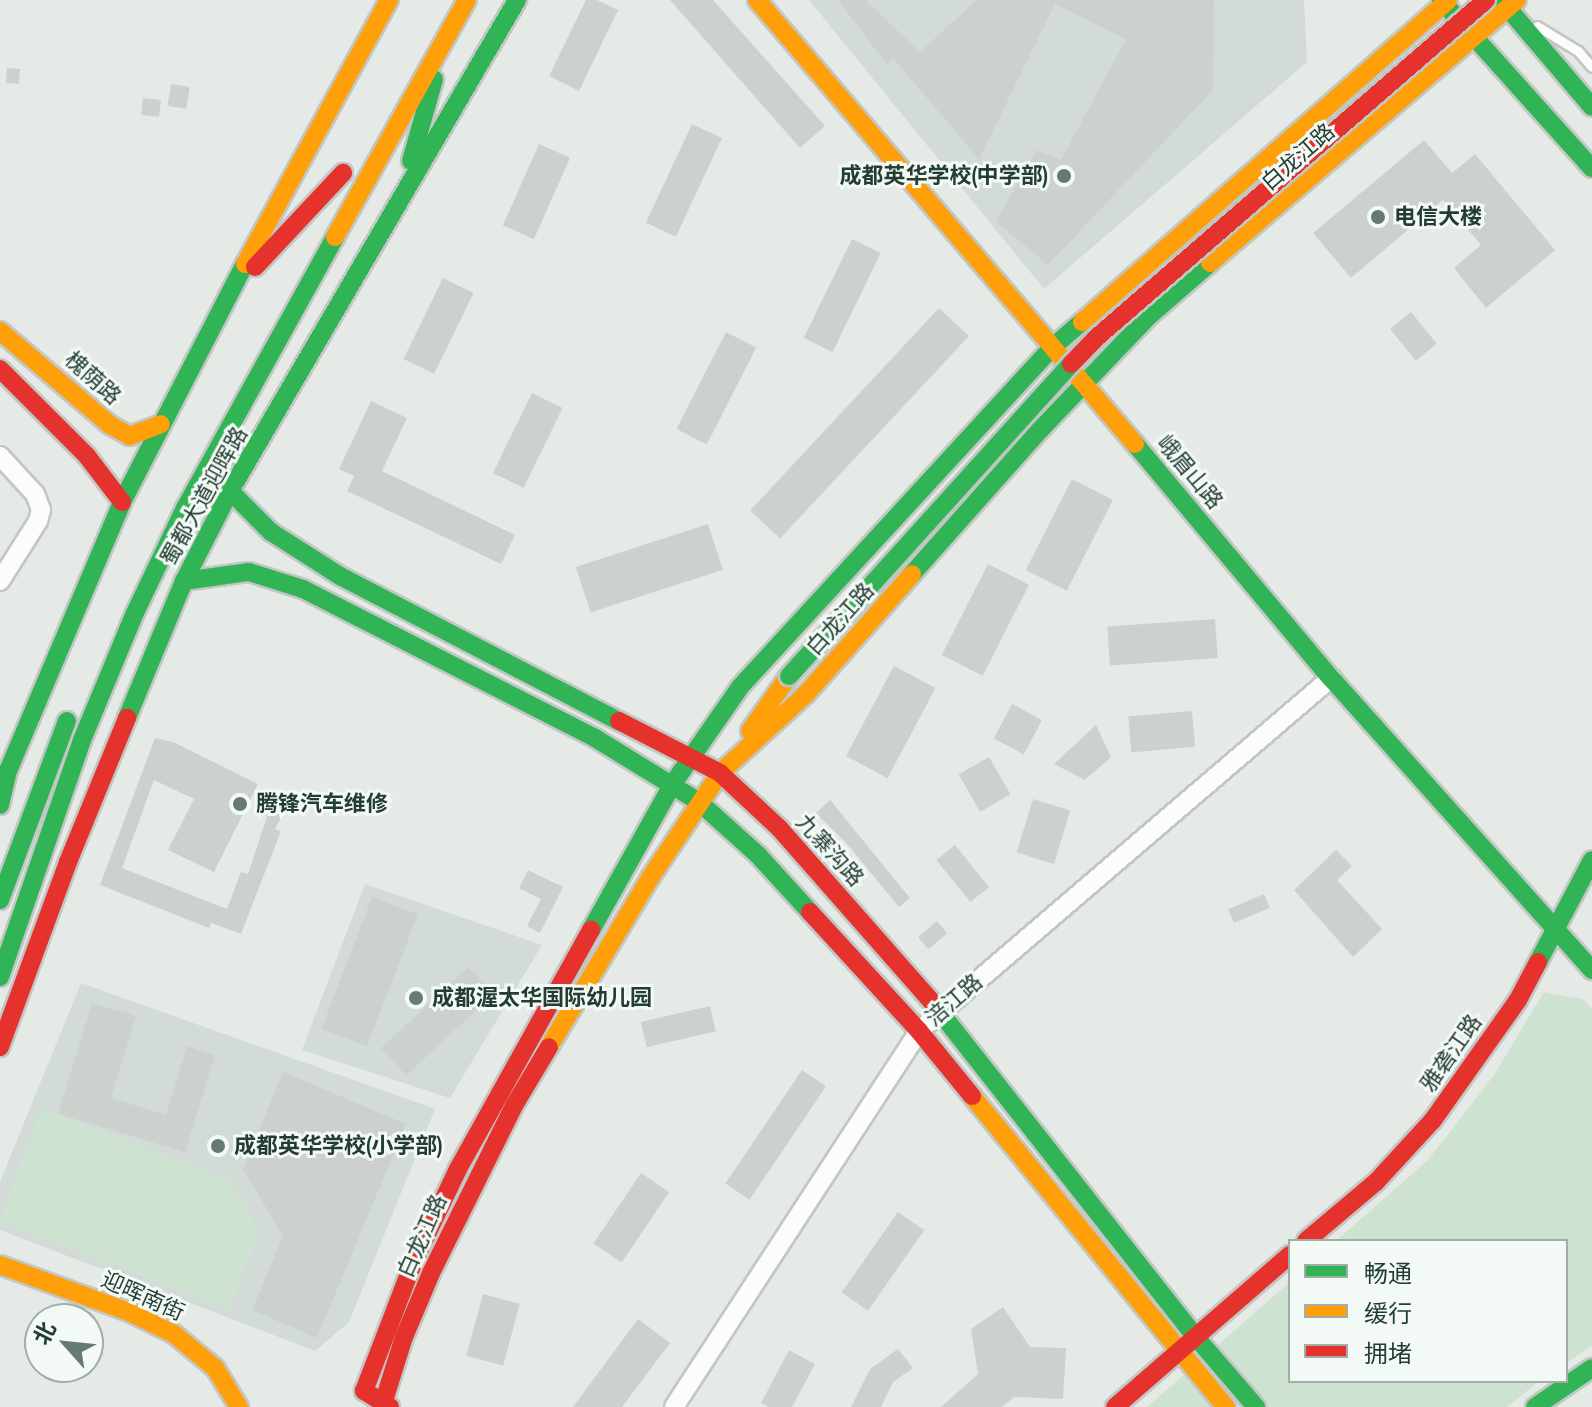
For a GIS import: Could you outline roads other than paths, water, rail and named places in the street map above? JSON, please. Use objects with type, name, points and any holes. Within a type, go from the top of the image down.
[{"type":"main road","points":[[0,805],[8,771],[122,502],[230,292],[389,0]]},
{"type":"main road","name":"蜀都大道迎晖路","points":[[0,1047],[68,862],[184,581],[230,491],[517,0]]},
{"type":"main road","name":"峨眉山路","points":[[757,0],[1054,346],[1331,678],[1592,970]]},
{"type":"main road","points":[[720,773],[789,676],[998,441],[1096,338],[1486,0]]},
{"type":"main road","points":[[1444,1],[1592,168]]},
{"type":"main road","name":"白龙江路","points":[[1444,1],[1054,346],[740,687],[672,785],[458,1169],[414,1261],[364,1391],[385,1406],[404,1337],[480,1170],[583,989],[720,773],[806,694],[1149,316],[1475,36],[1509,3]]},
{"type":"main road","points":[[1509,3],[1592,107]]},
{"type":"main road","name":"蜀都大道迎晖路","points":[[0,977],[82,740],[134,615],[185,508],[464,6]]},
{"type":"main road","points":[[401,195],[447,34]]},
{"type":"main road","points":[[230,292],[346,167],[307,241]]},
{"type":"main road","name":"槐荫路","points":[[0,331],[110,425],[130,436],[161,424]]},
{"type":"main road","points":[[0,369],[87,456],[122,502]]},
{"type":"main road","name":"九寨沟路","points":[[230,491],[271,532],[340,576],[691,755],[720,773],[780,829],[941,1012],[1195,1336],[1256,1407]]},
{"type":"main road","name":"蜀都大道迎晖路","points":[[94,662],[138,563]]},
{"type":"main road","points":[[184,581],[249,572],[303,589],[595,738],[699,802],[758,855],[919,1031],[1226,1407]]},
{"type":"main road","points":[[0,900],[49,762],[75,704]]},
{"type":"main road","name":"雅砻江路","points":[[1308,1239],[1376,1182],[1433,1120],[1518,1000],[1592,860]]},
{"type":"main road","points":[[1115,1407],[1288,1257]]},
{"type":"main road","name":"迎晖南街","points":[[0,1265],[129,1312],[174,1334],[215,1368],[239,1407]]},
{"type":"main road","points":[[1535,1407],[1592,1368]]},
{"type":"street","points":[[0,456],[35,494],[41,510],[38,521],[0,581]]},
{"type":"street","name":"涪江路","points":[[674,1407],[919,1031],[1331,678]]},
{"type":"lane","points":[[1509,3],[1578,51],[1592,67]]},
{"type":"place","name":"成都英华学校(中学部)","points":[[1064,176]]},
{"type":"place","name":"电信大楼","points":[[1378,217]]},
{"type":"place","name":"腾锋汽车维修","points":[[240,804]]},
{"type":"place","name":"成都渥太华国际幼儿园","points":[[416,998]]},
{"type":"place","name":"成都英华学校(小学部)","points":[[218,1146]]}]
